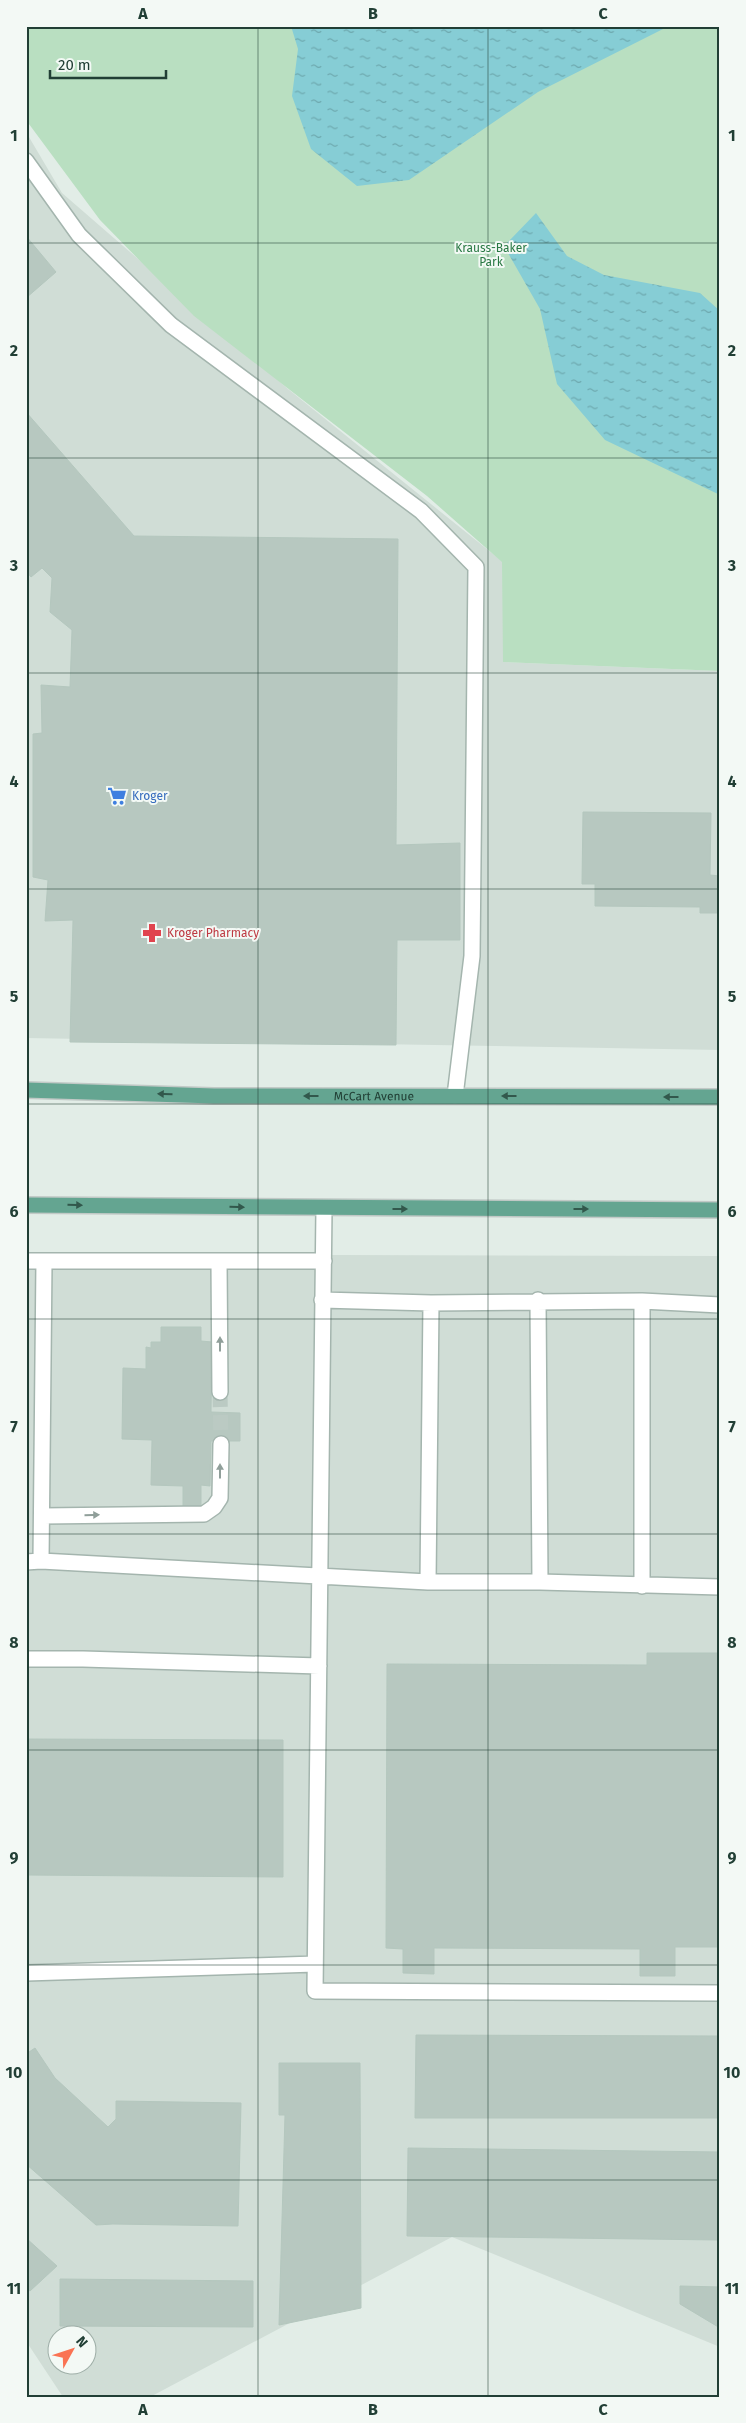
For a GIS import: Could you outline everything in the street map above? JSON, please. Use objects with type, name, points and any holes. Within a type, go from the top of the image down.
[{"type":"main road","name":"McCart Avenue","points":[[26,1090],[214,1096],[720,1097]]},
{"type":"main road","points":[[26,1205],[720,1210]]},
{"type":"lane","points":[[26,161],[79,235],[171,325],[421,511],[476,567],[472,956],[455,1096]]},
{"type":"lane","points":[[324,1208],[315,1991],[720,1993]]},
{"type":"lane","points":[[26,1261],[324,1261]]},
{"type":"lane","points":[[44,1261],[43,1516],[34,1561],[428,1582],[540,1582],[720,1587]]},
{"type":"lane","points":[[219,1261],[220,1392]]},
{"type":"lane","points":[[322,1300],[431,1303],[538,1300],[642,1301],[720,1305]]},
{"type":"lane","points":[[538,1300],[540,1582]]},
{"type":"lane","points":[[642,1301],[642,1586]]},
{"type":"lane","points":[[428,1582],[431,1303]]},
{"type":"lane","points":[[43,1516],[204,1514],[214,1507],[220,1498],[221,1444]]},
{"type":"lane","points":[[26,1659],[319,1666]]},
{"type":"lane","points":[[26,1973],[315,1964]]},
{"type":"shaded area","points":[[26,132],[62,193],[288,389],[503,562],[503,662],[720,671],[720,1050],[26,1038]]},
{"type":"shaded area","points":[[26,1254],[720,1256],[720,2347],[452,2237],[150,2397],[63,2397],[49,2376],[98,2376],[98,2326],[48,2326],[48,2374],[26,2341]]},
{"type":"green space","name":"Krauss-Baker Park","points":[[26,26],[720,26],[720,671],[503,662],[502,562],[427,496],[194,316],[100,220],[26,120]]},
{"type":"water","points":[[291,26],[669,26],[538,92],[409,180],[357,186],[311,149],[292,96],[298,49]]},
{"type":"water","points":[[536,213],[567,256],[604,275],[700,293],[720,311],[720,495],[605,440],[557,384],[540,309],[504,246]]},
{"type":"building","points":[[26,236],[56,272],[26,298]]},
{"type":"building","points":[[26,412],[134,536],[398,539],[396,845],[460,843],[460,940],[397,940],[396,1045],[70,1042],[73,920],[45,921],[48,880],[33,877],[33,734],[42,733],[41,685],[70,687],[72,630],[50,612],[52,578],[42,568],[31,577],[26,571]]},
{"type":"building","points":[[583,812],[711,813],[710,875],[720,876],[720,913],[700,913],[700,907],[595,906],[595,884],[582,884]]},
{"type":"building","points":[[161,1327],[201,1327],[201,1341],[212,1342],[211,1412],[240,1413],[240,1441],[211,1441],[210,1486],[201,1485],[201,1508],[183,1507],[183,1486],[151,1485],[152,1440],[122,1439],[123,1368],[146,1369],[146,1347],[151,1348],[151,1342],[161,1342]]},
{"type":"building","points":[[647,1653],[720,1653],[720,1947],[675,1947],[675,1976],[640,1976],[640,1949],[434,1948],[434,1974],[403,1973],[403,1949],[386,1948],[387,1664],[647,1665]]},
{"type":"building","points":[[26,1739],[283,1740],[283,1877],[26,1875]]},
{"type":"building","points":[[416,2035],[720,2036],[720,2118],[415,2118]]},
{"type":"building","points":[[35,2048],[55,2078],[108,2127],[116,2119],[116,2101],[241,2103],[238,2226],[96,2225],[26,2164],[26,2054]]},
{"type":"building","points":[[279,2063],[360,2063],[361,2308],[279,2325],[285,2115],[279,2115]]},
{"type":"building","points":[[408,2148],[720,2152],[720,2240],[407,2236]]},
{"type":"building","points":[[26,2238],[57,2266],[30,2291],[26,2288]]},
{"type":"building","points":[[60,2279],[253,2281],[253,2327],[60,2326]]},
{"type":"building","points":[[680,2286],[720,2287],[720,2328],[680,2304]]},
{"type":"tunnel","points":[[220,1392],[221,1444]]},
{"type":"place","name":"Kroger","points":[[117,796]]},
{"type":"place","name":"Kroger Pharmacy","points":[[152,933]]}]
